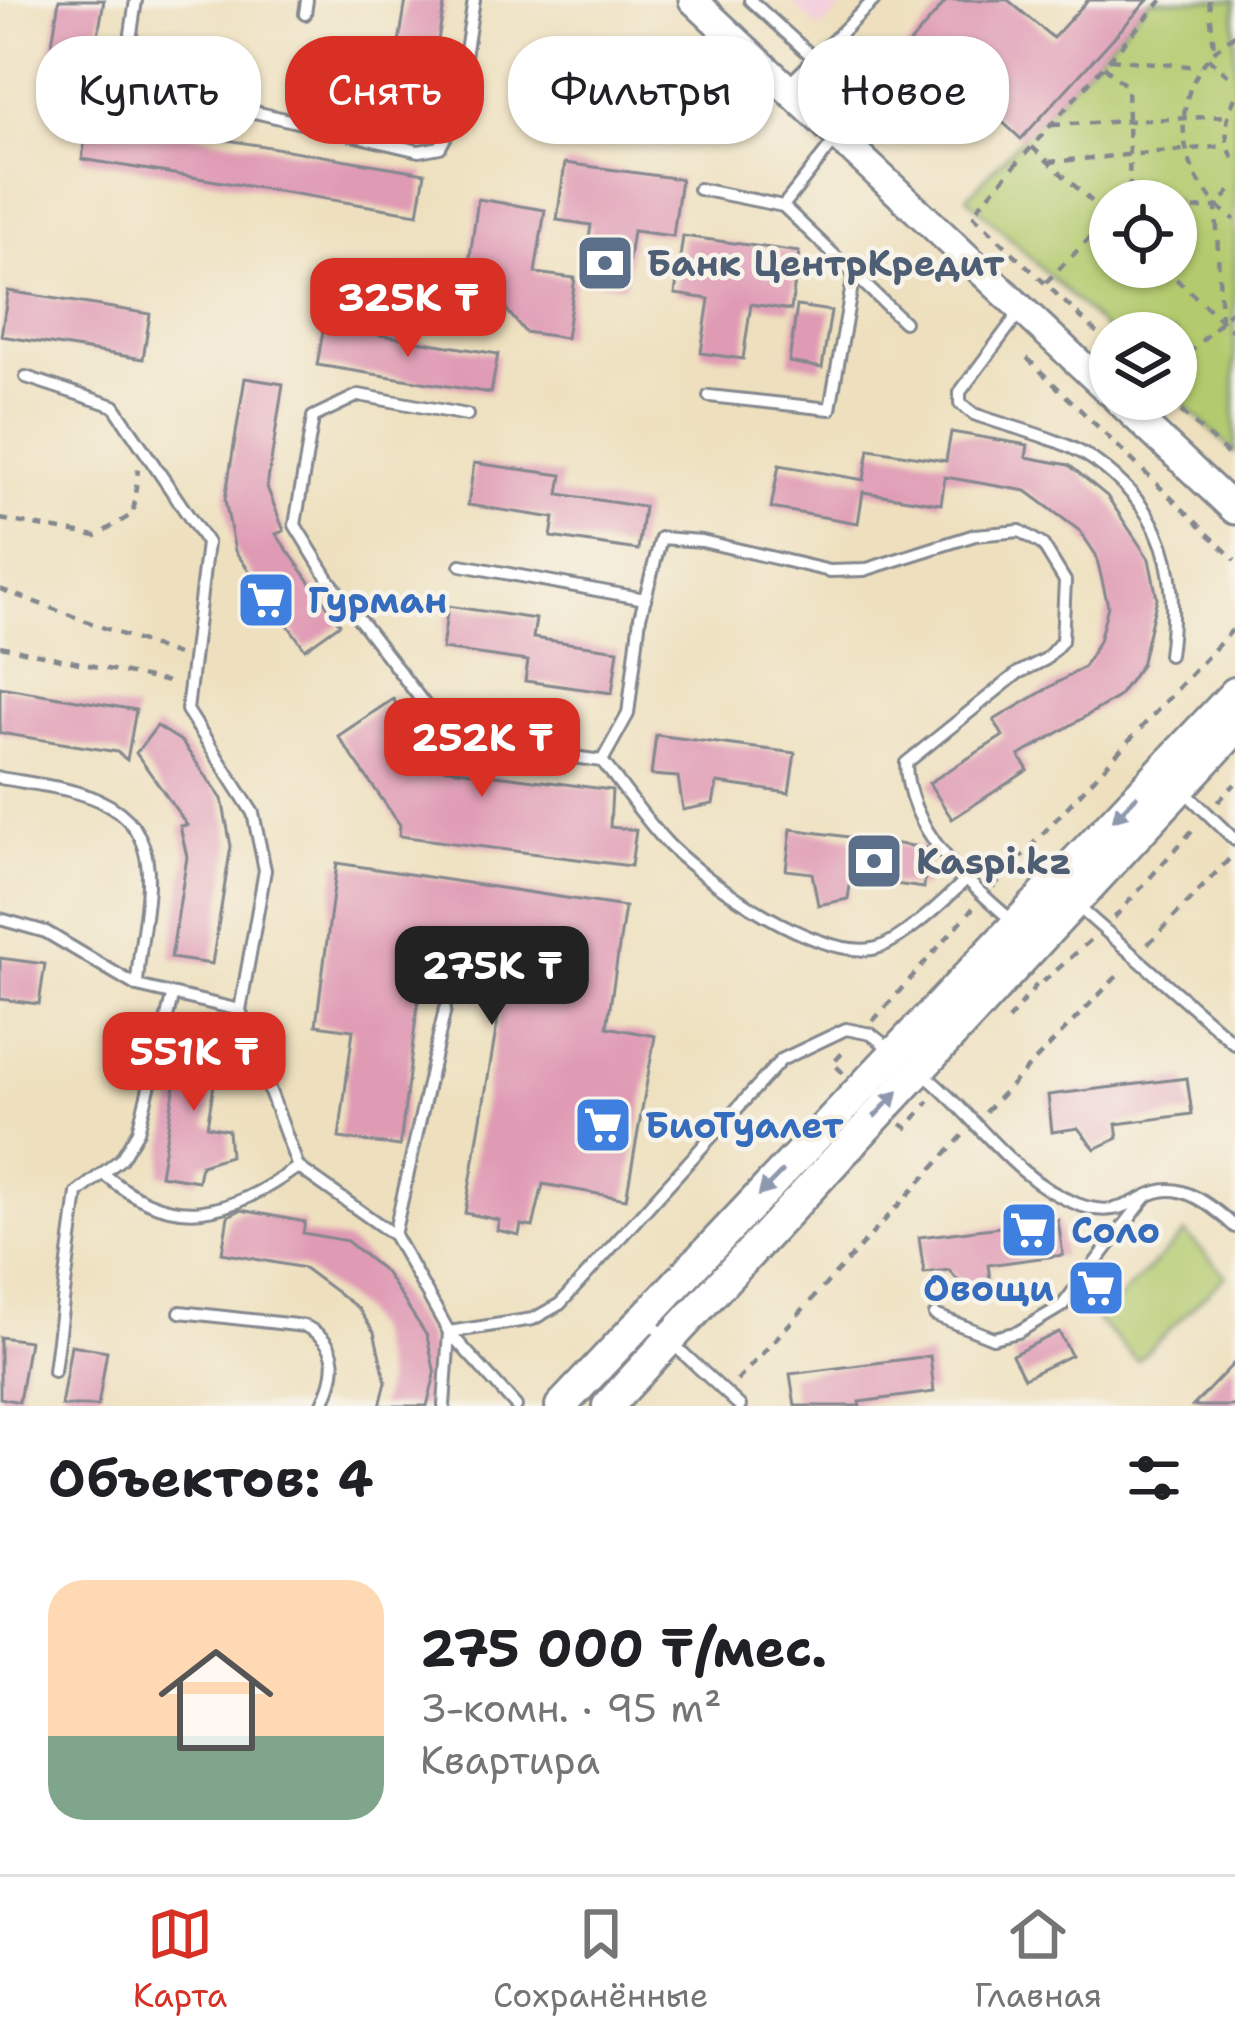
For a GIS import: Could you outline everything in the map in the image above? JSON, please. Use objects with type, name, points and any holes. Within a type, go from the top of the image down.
[{"type":"main road","points":[[608,1406],[907,1061],[1171,779],[1235,693]]},
{"type":"main road","points":[[1171,779],[1235,729]]},
{"type":"main road","points":[[561,1406],[644,1317],[907,1061]]},
{"type":"street","points":[[693,0],[798,99]]},
{"type":"street","points":[[845,144],[1089,372]]},
{"type":"street","points":[[1139,420],[1235,510]]},
{"type":"lane","points":[[136,0],[124,81],[419,151],[440,147],[454,120],[473,0]]},
{"type":"lane","points":[[305,14],[308,0]]},
{"type":"lane","points":[[750,0],[798,44]]},
{"type":"lane","points":[[837,36],[874,0]]},
{"type":"lane","points":[[786,88],[798,76]]},
{"type":"lane","points":[[783,206],[832,144]]},
{"type":"lane","points":[[700,189],[783,206],[904,322]]},
{"type":"lane","points":[[709,396],[830,409],[854,274]]},
{"type":"lane","points":[[1022,310],[960,392],[960,403],[974,414],[1092,458],[1144,506],[1173,572],[1176,602],[1169,655]]},
{"type":"lane","points":[[26,377],[114,406],[207,543],[188,710],[253,813],[265,870],[241,1010],[298,1167],[394,1235],[449,1332],[516,1406]]},
{"type":"lane","points":[[467,415],[359,395],[313,417],[295,525],[329,580],[442,727],[485,745],[602,761],[672,848],[766,916],[828,945],[874,950],[944,903],[966,878]]},
{"type":"lane","points":[[602,761],[628,713],[645,599],[661,538],[702,541],[830,571],[864,570],[975,535],[1020,531],[1042,545],[1064,581],[1062,641],[1046,659],[1018,673],[906,763],[906,783],[920,820],[966,878],[1025,932]]},
{"type":"lane","points":[[461,565],[645,599]]},
{"type":"lane","points":[[0,778],[95,795],[115,806],[136,830],[149,880],[137,986]]},
{"type":"lane","points":[[1171,779],[1235,840]]},
{"type":"lane","points":[[1062,894],[1235,1044]]},
{"type":"lane","points":[[0,919],[46,932],[137,986],[241,1010]]},
{"type":"lane","points":[[54,1371],[77,1193],[105,1175],[138,1131],[172,997]]},
{"type":"lane","points":[[394,1235],[445,1009]]},
{"type":"lane","points":[[449,1332],[533,1319],[560,1304],[781,1060],[846,1028],[871,1034],[907,1061],[972,1125],[1059,1197],[1106,1210],[1181,1188],[1203,1197],[1235,1227]]},
{"type":"lane","points":[[105,1175],[133,1198],[164,1210],[212,1211],[251,1199],[298,1167]]},
{"type":"lane","points":[[935,1316],[993,1338],[1047,1318],[1062,1306],[1148,1195]]},
{"type":"lane","points":[[180,1312],[305,1326],[323,1336],[333,1347],[335,1373],[322,1406]]},
{"type":"lane","points":[[644,1317],[740,1406]]},
{"type":"lane","points":[[444,1406],[449,1332]]},
{"type":"path","points":[[1089,325],[972,214],[1162,0]]},
{"type":"path","points":[[1210,0],[1214,50]]},
{"type":"path","points":[[1235,34],[1200,67],[1182,119],[1185,153],[1196,182],[1216,207],[1235,220]]},
{"type":"path","points":[[1208,57],[1235,82]]},
{"type":"path","points":[[1110,59],[1200,67]]},
{"type":"path","points":[[1104,66],[1127,87],[1130,180]]},
{"type":"path","points":[[1235,98],[1226,116],[1226,146],[1235,162]]},
{"type":"path","points":[[1052,124],[1226,116]]},
{"type":"path","points":[[1048,162],[1226,146]]},
{"type":"path","points":[[1032,147],[1089,199]]},
{"type":"path","points":[[1197,208],[1216,207],[1235,186]]},
{"type":"path","points":[[1216,207],[1221,320]]},
{"type":"path","points":[[1045,283],[1089,239]]},
{"type":"path","points":[[1186,288],[1235,333]]},
{"type":"path","points":[[1197,345],[1235,307]]},
{"type":"path","points":[[1027,358],[1235,560]]},
{"type":"path","points":[[1191,420],[1235,460]]},
{"type":"path","points":[[0,519],[96,536],[133,514],[141,445]]},
{"type":"path","points":[[0,590],[193,662]]},
{"type":"path","points":[[0,646],[190,687]]},
{"type":"path","points":[[1038,987],[1104,928],[1235,784]]},
{"type":"shaded area","points":[[789,0],[851,0],[820,29]]},
{"type":"green space","points":[[1150,0],[1235,0],[1235,453],[1197,417],[1197,312],[1089,314],[967,197]]},
{"type":"green space","points":[[1185,1233],[1226,1275],[1137,1361],[1097,1320]]},
{"type":"building","points":[[59,0],[104,0],[98,36],[53,36]]},
{"type":"building","points":[[406,0],[445,0],[439,36],[400,36]]},
{"type":"building","points":[[947,0],[1008,0],[1053,38],[1088,0],[1148,0],[1021,139],[1009,128],[1009,36],[916,36]]},
{"type":"building","points":[[84,144],[251,144],[425,173],[418,214],[82,159]]},
{"type":"building","points":[[565,163],[681,179],[673,236],[633,231],[625,286],[583,280],[591,225],[557,220]]},
{"type":"building","points":[[478,199],[545,210],[535,273],[575,278],[566,338],[525,332],[469,264]]},
{"type":"building","points":[[683,236],[799,252],[791,310],[751,304],[743,359],[701,353],[709,299],[675,294]]},
{"type":"building","points":[[8,291],[150,314],[143,359],[1,336]]},
{"type":"building","points":[[797,306],[831,311],[822,368],[789,362]]},
{"type":"building","points":[[324,326],[498,354],[491,393],[317,365]]},
{"type":"building","points":[[245,378],[283,384],[267,487],[284,531],[276,534],[340,624],[305,649],[235,551],[225,500]]},
{"type":"building","points":[[951,432],[1028,445],[1026,457],[1069,465],[1107,496],[1149,559],[1157,598],[1141,665],[1118,697],[1019,756],[1028,770],[952,819],[929,783],[1003,736],[994,720],[1084,667],[1099,641],[1108,606],[1096,555],[1080,531],[1026,491],[945,477],[941,504],[863,492],[858,523],[771,508],[779,465],[864,480],[869,449],[946,461]]},
{"type":"building","points":[[474,463],[562,475],[559,494],[644,507],[638,550],[551,537],[554,518],[468,505]]},
{"type":"building","points":[[448,606],[536,619],[533,638],[618,650],[612,693],[525,681],[528,661],[442,649]]},
{"type":"building","points":[[0,687],[136,710],[127,760],[117,752],[0,733]]},
{"type":"building","points":[[393,699],[441,768],[612,790],[610,827],[636,830],[631,866],[399,836],[400,825],[338,736]]},
{"type":"building","points":[[157,726],[181,741],[222,799],[231,846],[212,964],[171,958],[187,857],[180,826],[187,825],[136,753]]},
{"type":"building","points":[[656,735],[795,753],[789,793],[717,783],[713,804],[683,810],[678,777],[651,775]]},
{"type":"building","points":[[791,829],[927,848],[924,888],[851,878],[848,899],[818,905],[812,873],[786,870]]},
{"type":"building","points":[[337,863],[625,907],[607,1027],[655,1036],[626,1199],[543,1184],[533,1227],[521,1225],[519,1235],[497,1230],[499,1220],[465,1213],[503,989],[421,977],[400,1146],[339,1138],[353,1030],[316,1025]]},
{"type":"building","points":[[0,958],[45,964],[39,1004],[0,999]]},
{"type":"building","points":[[183,1037],[221,1044],[207,1126],[228,1130],[230,1156],[201,1165],[198,1181],[160,1175]]},
{"type":"building","points":[[1187,1078],[1192,1114],[1116,1124],[1118,1138],[1095,1149],[1078,1128],[1052,1132],[1048,1095]]},
{"type":"building","points":[[241,1210],[305,1222],[303,1233],[347,1241],[385,1272],[427,1336],[435,1374],[427,1406],[380,1406],[386,1382],[374,1332],[358,1308],[304,1268],[222,1253],[228,1216]]},
{"type":"building","points":[[1058,1220],[1063,1255],[988,1265],[990,1279],[966,1290],[949,1270],[924,1273],[919,1237]]},
{"type":"building","points":[[1059,1332],[1071,1355],[1024,1378],[1012,1355]]},
{"type":"building","points":[[0,1337],[29,1341],[19,1402],[0,1398]]},
{"type":"building","points":[[71,1345],[107,1351],[98,1406],[61,1406]]},
{"type":"building","points":[[930,1356],[934,1392],[859,1402],[860,1406],[795,1406],[790,1374]]},
{"type":"building","points":[[1235,1362],[1235,1406],[1193,1406]]},
{"type":"place","name":"Банк ЦентрКредит","points":[[605,263]]},
{"type":"place","name":"Гурман","points":[[266,600]]},
{"type":"place","name":"Kaspi.kz","points":[[874,861]]},
{"type":"place","name":"БиоТуалет","points":[[603,1125]]},
{"type":"place","name":"Соло","points":[[1029,1230]]},
{"type":"place","name":"Овощи","points":[[1096,1288]]}]
